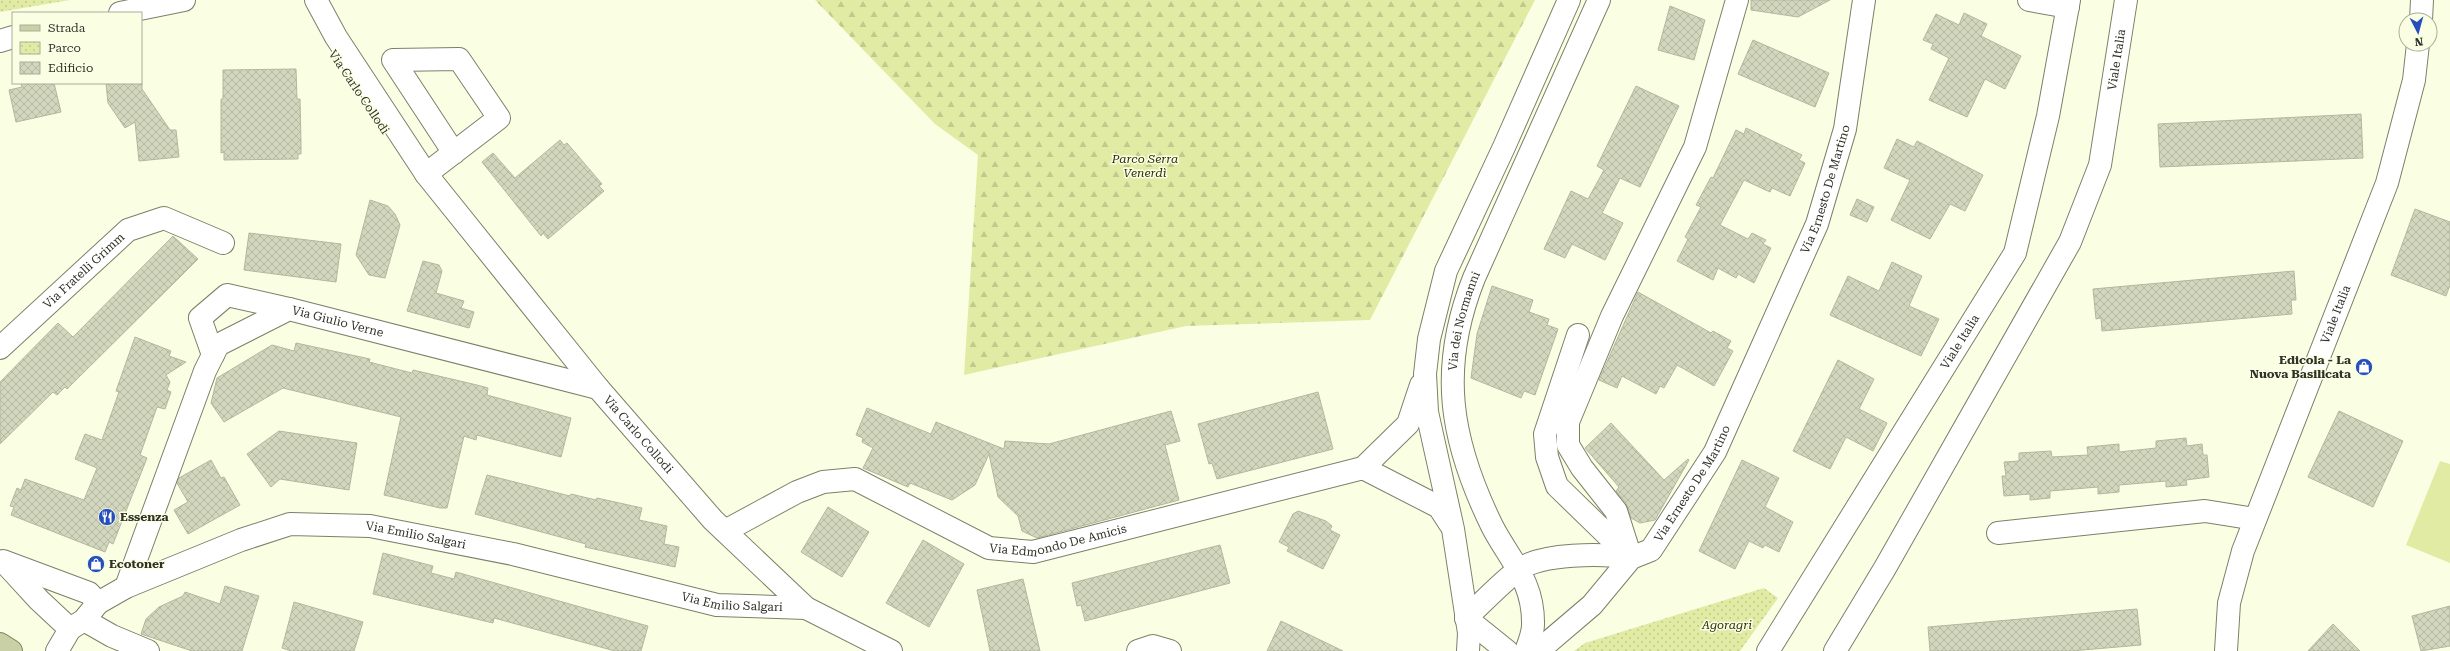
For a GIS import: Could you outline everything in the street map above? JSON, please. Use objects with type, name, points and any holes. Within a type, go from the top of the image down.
[{"type":"main road","points":[[0,644],[11,651]]},
{"type":"street","points":[[125,12],[184,0]]},
{"type":"street","name":"Via Carlo Collodi","points":[[303,0],[326,43],[402,158],[426,174]]},
{"type":"street","name":"Via Carlo Collodi","points":[[316,0],[336,37],[426,174],[598,388],[712,520],[806,608],[891,651]]},
{"type":"street","points":[[1468,651],[1466,618],[1453,529],[1427,412],[1425,374],[1429,339],[1446,270],[1504,147],[1569,0]]},
{"type":"street","name":"Via dei Normanni","points":[[1526,651],[1533,626],[1529,588],[1493,527],[1474,485],[1457,431],[1451,387],[1456,340],[1464,304],[1474,278],[1599,0]]},
{"type":"street","points":[[1631,558],[1616,510],[1582,468],[1568,445],[1568,422],[1612,316],[1695,147],[1737,0]]},
{"type":"street","name":"Via Ernesto De Martino","points":[[1631,558],[1651,550],[1716,452],[1817,224],[1845,129],[1864,0]]},
{"type":"street","points":[[2028,0],[2069,4]]},
{"type":"street","name":"Viale Italia","points":[[1835,651],[1885,568],[2070,242],[2100,165],[2126,0]]},
{"type":"street","points":[[2421,12],[2422,0]]},
{"type":"street","name":"Viale Italia","points":[[1768,651],[2015,253],[2048,116],[2069,4]]},
{"type":"street","points":[[0,41],[12,37]]},
{"type":"street","name":"Viale Italia","points":[[2226,651],[2229,603],[2242,551],[2387,183],[2414,80],[2417,52]]},
{"type":"street","points":[[426,174],[499,118],[459,59],[393,60],[454,152]]},
{"type":"street","name":"Via Fratelli Grimm","points":[[0,348],[128,230],[164,218],[223,243]]},
{"type":"street","points":[[213,355],[200,318],[227,295],[289,309]]},
{"type":"street","name":"Via Giulio Verne","points":[[126,587],[218,345],[289,309],[598,388]]},
{"type":"street","points":[[1578,335],[1545,434],[1547,457],[1557,486],[1631,558]]},
{"type":"street","points":[[1425,374],[1408,424],[1363,468],[1439,507],[1453,529]]},
{"type":"street","name":"Via Edmondo De Amicis","points":[[725,532],[797,492],[823,482],[854,479],[989,548],[1033,552],[1363,468]]},
{"type":"street","points":[[1998,533],[2205,511],[2255,519]]},
{"type":"street","name":"Via Emilio Salgari","points":[[56,651],[77,625],[98,603],[126,587],[241,540],[290,524],[370,526],[513,554],[717,605],[806,608]]},
{"type":"street","points":[[1466,618],[1519,569],[1543,558],[1611,554],[1631,558]]},
{"type":"street","points":[[1538,651],[1592,605],[1631,558]]},
{"type":"street","points":[[1,559],[89,593],[98,603]]},
{"type":"street","points":[[1,559],[38,600],[77,625],[112,636],[148,651]]},
{"type":"street","points":[[1466,618],[1507,651]]},
{"type":"street","points":[[1138,651],[1153,646],[1170,651]]},
{"type":"green space","points":[[0,0],[70,0],[0,12]]},
{"type":"green space","name":"Parco Serra Venerdì","points":[[815,0],[1535,0],[1370,320],[1186,326],[964,375],[978,155],[935,124]]},
{"type":"green space","points":[[2440,461],[2450,464],[2450,563],[2406,545]]},
{"type":"green space","name":"Agoragri","points":[[1764,588],[1778,598],[1740,651],[1574,651],[1585,643]]},
{"type":"building","points":[[1751,0],[1830,0],[1798,17],[1751,10]]},
{"type":"building","points":[[1670,6],[1705,20],[1694,60],[1658,50]]},
{"type":"building","points":[[1964,13],[1987,24],[1981,36],[2021,56],[2005,89],[1985,79],[1967,117],[1929,100],[1949,58],[1931,49],[1933,44],[1923,40],[1936,14],[1959,25]]},
{"type":"building","points":[[1753,40],[1829,73],[1815,107],[1738,74]]},
{"type":"building","points":[[296,69],[297,99],[300,99],[301,143],[301,154],[298,154],[298,159],[224,160],[224,152],[221,153],[221,99],[223,99],[223,70]]},
{"type":"building","points":[[21,84],[54,84],[61,112],[16,122],[9,90],[22,87]]},
{"type":"building","points":[[106,84],[142,84],[142,89],[170,130],[176,130],[179,157],[139,161],[135,122],[125,128],[108,103]]},
{"type":"building","points":[[1636,86],[1679,106],[1640,187],[1620,178],[1602,213],[1623,223],[1605,260],[1572,244],[1565,258],[1544,249],[1571,191],[1588,199],[1604,170],[1597,166]]},
{"type":"building","points":[[2361,114],[2363,158],[2160,167],[2158,124]]},
{"type":"building","points":[[1746,128],[1802,155],[1799,160],[1805,163],[1790,196],[1772,188],[1770,192],[1744,180],[1720,225],[1748,239],[1752,233],[1766,240],[1763,244],[1771,248],[1754,283],[1738,274],[1736,278],[1718,268],[1713,280],[1677,261],[1688,239],[1685,237],[1701,207],[1696,205],[1711,177],[1713,178],[1736,130],[1744,134]]},
{"type":"building","points":[[1897,139],[1914,147],[1917,141],[1983,175],[1965,211],[1950,204],[1930,239],[1891,220],[1910,180],[1884,168]]},
{"type":"building","points":[[560,140],[564,145],[567,143],[602,184],[599,186],[604,191],[548,239],[543,233],[541,236],[482,162],[493,153],[515,178]]},
{"type":"building","points":[[1857,199],[1874,207],[1867,222],[1850,215]]},
{"type":"building","points":[[370,200],[388,206],[395,214],[400,225],[385,278],[369,275],[356,255]]},
{"type":"building","points":[[2415,209],[2450,222],[2450,285],[2446,296],[2391,275]]},
{"type":"building","points":[[249,233],[341,244],[336,282],[244,270]]},
{"type":"building","points":[[173,236],[198,259],[67,389],[65,387],[57,395],[53,392],[0,444],[0,382],[58,323],[73,337]]},
{"type":"building","points":[[423,261],[439,265],[442,271],[436,293],[464,301],[461,308],[474,312],[469,328],[407,311]]},
{"type":"building","points":[[1892,262],[1922,276],[1909,306],[1939,319],[1921,356],[1830,315],[1848,276],[1879,291]]},
{"type":"building","points":[[2294,271],[2296,300],[2291,300],[2292,314],[2102,331],[2101,318],[2096,319],[2093,289]]},
{"type":"building","points":[[1492,286],[1533,300],[1529,312],[1549,319],[1547,325],[1558,329],[1535,395],[1524,391],[1521,398],[1471,378],[1477,334]]},
{"type":"building","points":[[1638,292],[1711,333],[1713,331],[1731,341],[1727,348],[1733,351],[1714,386],[1677,365],[1664,388],[1660,386],[1656,394],[1622,376],[1617,388],[1599,380]]},
{"type":"building","points":[[135,337],[171,351],[169,356],[186,362],[166,375],[170,382],[167,390],[171,392],[165,409],[157,407],[140,455],[147,458],[113,544],[109,542],[105,552],[11,515],[14,507],[10,506],[17,488],[21,490],[25,479],[84,500],[97,468],[75,459],[85,434],[102,440],[119,392],[116,391]]},
{"type":"building","points":[[296,343],[370,359],[369,362],[412,373],[413,370],[488,388],[487,395],[571,418],[561,457],[477,435],[476,440],[464,436],[447,508],[440,508],[384,495],[401,417],[283,388],[224,422],[211,403],[217,378],[272,345],[294,351]]},
{"type":"building","points":[[1838,360],[1874,379],[1859,409],[1887,423],[1873,451],[1846,437],[1830,469],[1793,451]]},
{"type":"building","points":[[1318,392],[1333,449],[1217,479],[1212,463],[1209,464],[1198,424]]},
{"type":"building","points":[[867,408],[931,434],[936,422],[1004,449],[1005,441],[1049,444],[1171,411],[1180,441],[1165,445],[1179,500],[1037,538],[1022,531],[1018,516],[998,497],[989,454],[975,485],[952,500],[910,483],[908,487],[863,468],[873,448],[862,442],[863,438],[856,435]]},
{"type":"building","points":[[2339,411],[2403,441],[2373,507],[2308,477]]},
{"type":"building","points":[[1611,423],[1664,480],[1688,459],[1689,460],[1655,520],[1640,523],[1631,518],[1626,503],[1616,491],[1619,487],[1585,448]]},
{"type":"building","points":[[279,431],[357,443],[349,490],[280,479],[271,487],[247,454]]},
{"type":"building","points":[[2186,438],[2187,446],[2202,444],[2203,455],[2207,455],[2209,477],[2186,480],[2187,485],[2166,487],[2166,481],[2119,485],[2119,492],[2098,494],[2098,487],[2050,491],[2050,498],[2030,500],[2030,494],[2004,496],[2002,476],[2006,476],[2004,462],[2019,461],[2019,453],[2051,451],[2052,457],[2088,455],[2087,447],[2119,444],[2119,452],[2156,448],[2156,441]]},
{"type":"building","points":[[211,460],[221,478],[224,477],[240,505],[188,534],[174,510],[188,502],[177,483],[179,478]]},
{"type":"building","points":[[1742,460],[1779,478],[1765,507],[1793,522],[1779,552],[1765,545],[1763,548],[1749,541],[1735,569],[1699,551]]},
{"type":"building","points":[[487,475],[570,496],[571,494],[596,500],[597,498],[642,508],[639,520],[667,526],[664,544],[679,547],[675,567],[585,547],[586,544],[475,514]]},
{"type":"building","points":[[828,507],[869,532],[842,577],[801,552]]},
{"type":"building","points":[[1298,511],[1326,521],[1332,526],[1330,530],[1340,535],[1323,569],[1287,551],[1289,547],[1279,542],[1293,514]]},
{"type":"building","points":[[923,540],[964,564],[929,627],[886,603]]},
{"type":"building","points":[[1220,545],[1230,583],[1085,621],[1081,605],[1077,606],[1072,583]]},
{"type":"building","points":[[383,553],[433,566],[431,573],[454,579],[456,572],[648,626],[641,651],[615,651],[494,618],[493,623],[373,594]]},
{"type":"building","points":[[1023,579],[1040,651],[990,651],[977,590]]},
{"type":"building","points":[[225,586],[259,596],[242,651],[192,651],[141,634],[146,619],[159,607],[183,596],[185,592],[220,604]]},
{"type":"building","points":[[294,602],[363,622],[354,651],[291,651],[282,648]]},
{"type":"building","points":[[2450,606],[2450,646],[2421,651],[2412,616]]},
{"type":"building","points":[[2137,609],[2141,645],[2071,651],[1930,651],[1928,627]]},
{"type":"building","points":[[1281,621],[1343,651],[1267,651]]},
{"type":"building","points":[[2333,624],[2360,651],[2308,651]]},
{"type":"place","name":"Edicola - La Nuova Basilicata","points":[[2364,367]]},
{"type":"place","name":"Essenza","points":[[107,517]]},
{"type":"place","name":"Ecotoner","points":[[96,564]]}]
